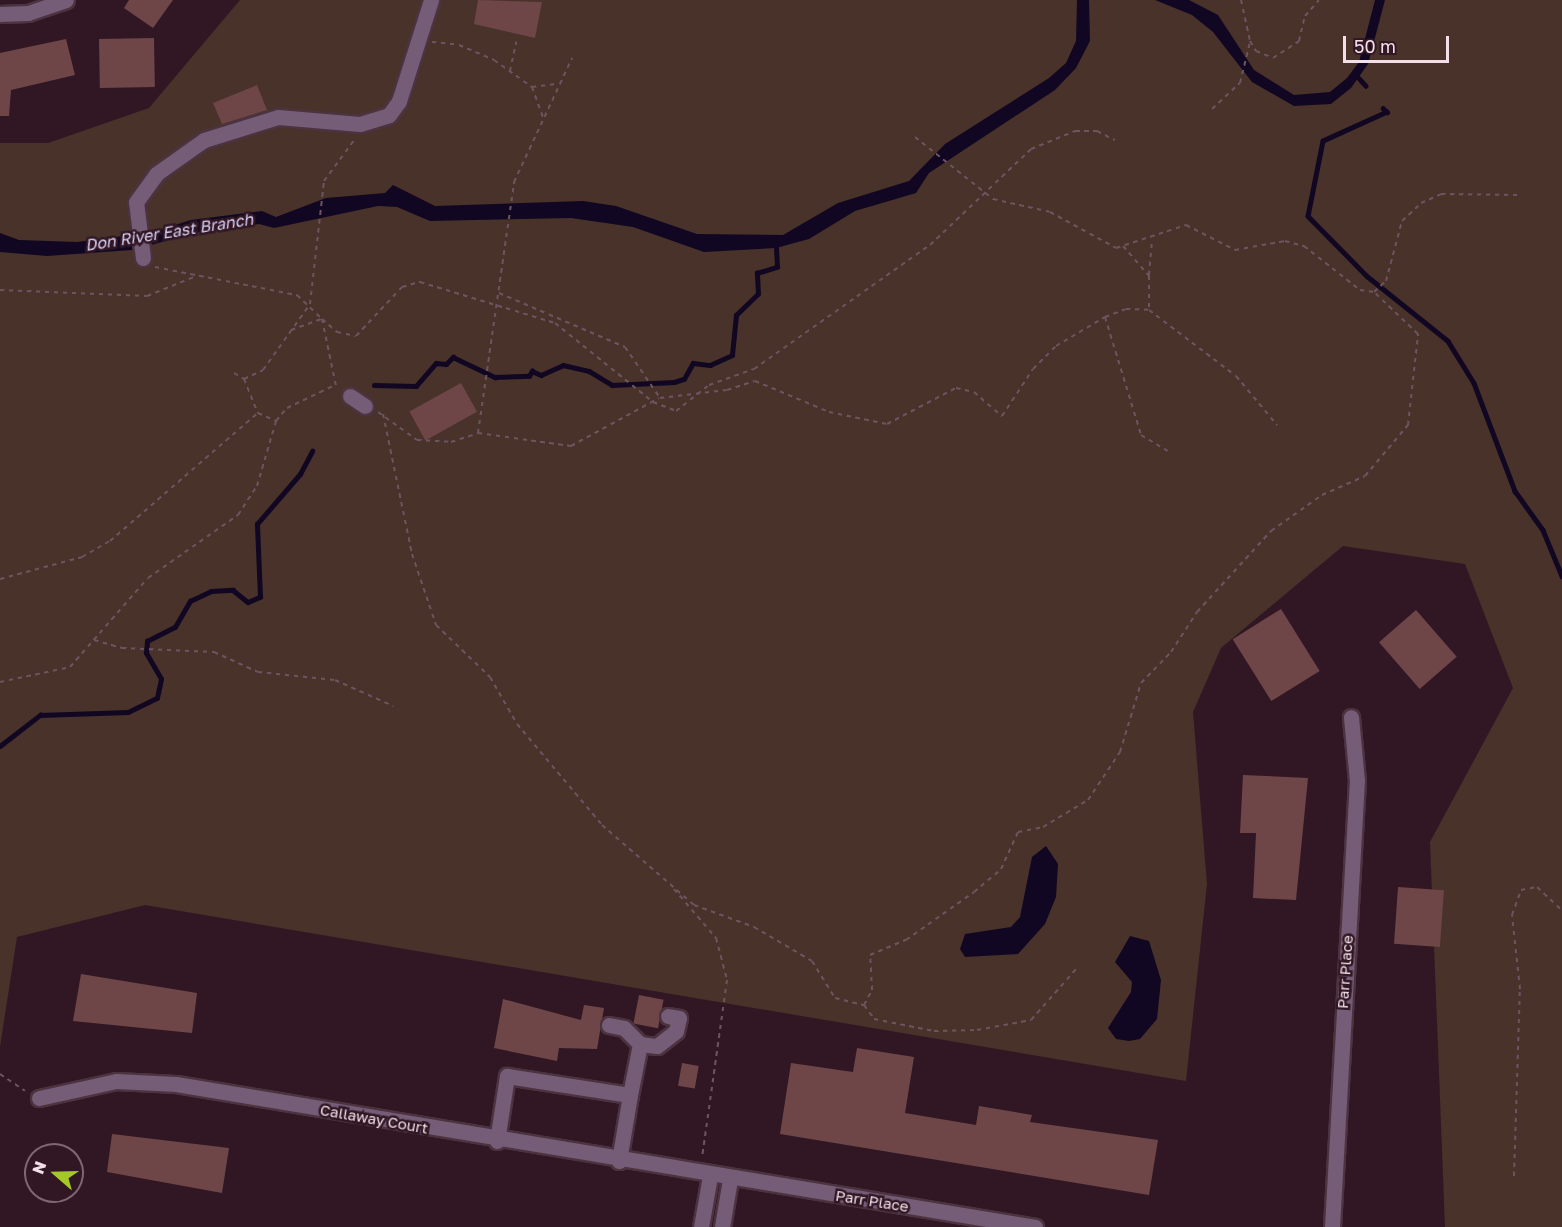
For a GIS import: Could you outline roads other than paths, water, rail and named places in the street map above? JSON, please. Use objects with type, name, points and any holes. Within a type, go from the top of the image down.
[{"type":"street","points":[[0,14],[28,13],[66,0]]},
{"type":"street","points":[[143,258],[136,202],[156,174],[204,140],[278,117],[360,124],[376,122],[399,101],[430,3]]},
{"type":"street","points":[[350,396],[365,406]]},
{"type":"street","name":"Parr Place","points":[[1332,1227],[1357,781],[1351,717]]},
{"type":"street","points":[[609,1025],[624,1028],[640,1044],[657,1046],[671,1038],[679,1018],[668,1016]]},
{"type":"street","points":[[619,1161],[640,1044]]},
{"type":"street","points":[[497,1141],[507,1076],[630,1095]]},
{"type":"street","name":"Callaway Court","points":[[39,1098],[116,1081],[176,1084],[705,1175]]},
{"type":"street","points":[[701,1227],[705,1175]]},
{"type":"street","name":"Parr Place","points":[[705,1175],[1035,1227]]},
{"type":"street","points":[[722,1227],[730,1179]]},
{"type":"water","name":"Don River East Branch","points":[[1077,0],[1089,0],[1090,41],[1076,68],[1055,90],[929,173],[916,193],[855,211],[809,239],[776,248],[704,252],[633,227],[571,218],[430,221],[397,207],[378,206],[274,228],[259,224],[203,231],[132,250],[47,256],[0,252],[0,233],[19,240],[77,242],[153,232],[191,220],[262,211],[276,217],[326,198],[385,193],[393,185],[435,206],[583,201],[616,206],[697,234],[783,235],[838,203],[909,181],[945,144],[1049,78],[1066,63],[1076,41]]},
{"type":"water","points":[[1155,0],[1189,0],[1218,15],[1254,70],[1294,95],[1330,92],[1347,78],[1359,62],[1375,0],[1385,0],[1368,64],[1351,88],[1331,104],[1294,106],[1252,82],[1213,32],[1192,15]]},
{"type":"water","points":[[1046,846],[1058,864],[1056,897],[1045,924],[1018,954],[965,957],[960,949],[965,934],[1011,927],[1020,917],[1032,857]]},
{"type":"water","points":[[1130,936],[1149,941],[1161,980],[1157,1019],[1140,1039],[1129,1041],[1116,1039],[1108,1028],[1131,992],[1132,982],[1115,962]]},
{"type":"waterway","points":[[1357,76],[1366,86]]},
{"type":"waterway","points":[[1383,108],[1387,112],[1323,141],[1308,216],[1367,276],[1448,341],[1474,383],[1515,491],[1543,530],[1562,576]]},
{"type":"waterway","points":[[374,385],[416,386],[436,363],[446,364],[453,357],[495,377],[529,376],[532,371],[541,375],[563,365],[589,371],[612,385],[674,382],[684,379],[693,363],[710,365],[732,355],[736,315],[758,294],[757,273],[777,267],[776,245]]},
{"type":"waterway","points":[[0,746],[40,715],[128,712],[157,698],[161,679],[146,653],[147,641],[175,627],[190,601],[211,591],[233,590],[248,602],[260,597],[257,524],[300,474],[312,451]]}]
